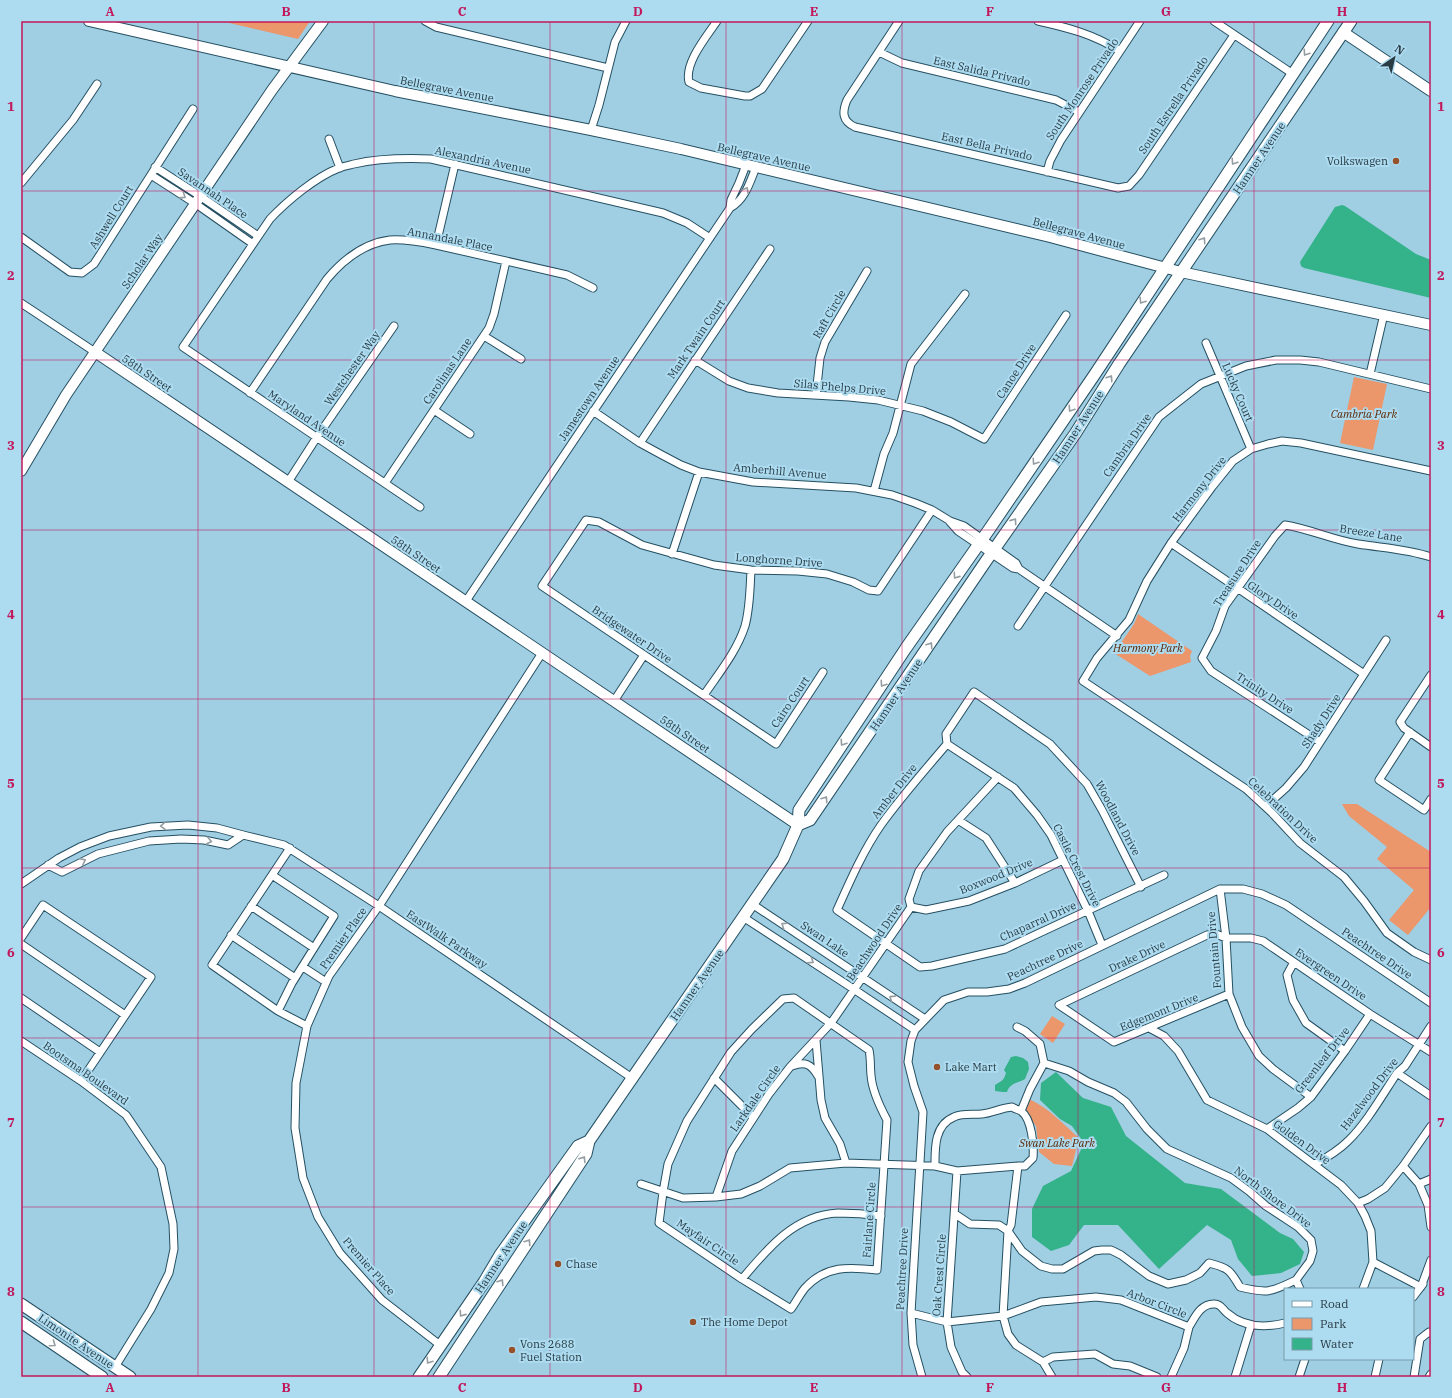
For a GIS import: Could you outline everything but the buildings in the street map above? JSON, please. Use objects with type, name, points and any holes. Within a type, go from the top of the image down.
[{"type":"main road","name":"Hamner Avenue","points":[[439,1377],[586,1154],[589,1141],[783,859],[798,824],[799,810],[906,648],[1095,374],[1328,21]]},
{"type":"main road","points":[[1340,21],[1343,32]]},
{"type":"main road","name":"Hamner Avenue","points":[[798,824],[810,820],[993,550],[1075,434],[1107,382],[1351,21]]},
{"type":"main road","name":"Hamner Avenue","points":[[419,1377],[484,1282],[500,1255],[578,1146],[589,1141]]},
{"type":"main road","points":[[546,1214],[545,1204],[570,1168],[571,1156]]},
{"type":"main road","name":"Limonite Avenue","points":[[21,1304],[130,1377]]},
{"type":"main road","name":"Limonite Avenue","points":[[21,1322],[102,1377]]},
{"type":"street","name":"Bellegrave Avenue","points":[[89,21],[290,68],[591,130],[751,166],[1043,236],[1181,272],[1431,325]]},
{"type":"street","name":"Scholar Way","points":[[21,471],[66,395],[272,90],[290,68],[322,21]]},
{"type":"street","points":[[425,21],[436,27],[608,68]]},
{"type":"street","points":[[591,130],[615,42],[626,21]]},
{"type":"street","points":[[717,21],[691,64],[688,73],[689,82],[701,88],[739,96],[750,96],[762,89],[768,83],[808,21]]},
{"type":"street","points":[[879,52],[899,21]]},
{"type":"street","points":[[1038,21],[1083,32],[1120,51]]},
{"type":"street","name":"South Monrose Privado","points":[[1047,172],[1055,150],[1140,21]]},
{"type":"street","points":[[1214,21],[1292,74]]},
{"type":"street","points":[[1343,32],[1431,91]]},
{"type":"street","name":"South Estrella Privado","points":[[1128,186],[1139,175],[1234,35]]},
{"type":"street","name":"East Salida Privado","points":[[879,52],[902,63],[1056,100],[1079,112]]},
{"type":"street","name":"East Bella Privado","points":[[879,52],[847,100],[844,109],[844,117],[847,122],[855,127],[1114,188],[1128,186]]},
{"type":"street","points":[[21,183],[73,120],[97,84]]},
{"type":"street","name":"Ashwell Court","points":[[21,237],[70,272],[82,273],[94,264],[193,109]]},
{"type":"street","points":[[328,139],[340,168]]},
{"type":"street","name":"Alexandria Avenue","points":[[183,347],[270,219],[286,202],[315,182],[340,168],[371,160],[404,158],[431,159],[455,164],[664,213],[687,223],[710,238]]},
{"type":"street","points":[[436,245],[455,164]]},
{"type":"street","name":"Jamestown Avenue","points":[[730,208],[730,200],[739,183],[751,166]]},
{"type":"street","name":"Jamestown Avenue","points":[[466,601],[730,208],[738,204],[749,186],[751,166]]},
{"type":"street","name":"Savannah Place","points":[[155,167],[253,244]]},
{"type":"street","name":"Savannah Place","points":[[150,175],[198,200],[258,236]]},
{"type":"street","name":"Annandale Place","points":[[250,393],[334,270],[349,257],[368,247],[390,240],[417,241],[567,275],[593,288]]},
{"type":"street","name":"Mark Twain Court","points":[[640,443],[770,249]]},
{"type":"street","name":"Carolinas Lane","points":[[385,483],[484,336],[494,314],[506,261]]},
{"type":"street","name":"Raft Circle","points":[[816,395],[820,358],[825,342],[867,271]]},
{"type":"street","points":[[874,491],[884,454],[893,432],[910,364],[965,294]]},
{"type":"street","name":"58th Street","points":[[21,303],[798,824]]},
{"type":"street","points":[[1370,374],[1384,314]]},
{"type":"street","name":"Canoe Drive","points":[[984,439],[1066,315]]},
{"type":"street","name":"Westchester Way","points":[[288,482],[317,437],[394,326]]},
{"type":"street","points":[[484,336],[520,359]]},
{"type":"street","name":"Lucky Court","points":[[1206,343],[1251,449]]},
{"type":"street","name":"Maryland Avenue","points":[[183,347],[420,507]]},
{"type":"street","name":"Silas Phelps Drive","points":[[695,360],[729,381],[748,388],[778,393],[878,400],[923,411],[951,422],[984,439]]},
{"type":"street","name":"Cambria Drive","points":[[1018,626],[1159,417],[1201,384],[1246,366],[1276,360],[1300,360],[1319,362],[1431,389]]},
{"type":"street","points":[[434,410],[470,434]]},
{"type":"street","name":"Amberhill Avenue","points":[[593,411],[640,443],[682,465],[699,472],[753,482],[816,485],[874,491],[915,503],[932,510],[950,521],[964,526],[980,542],[993,550],[1013,568],[1019,569],[1117,636]]},
{"type":"street","name":"Harmony Drive","points":[[1083,681],[1097,658],[1129,620],[1147,581],[1171,543],[1233,461],[1251,449],[1282,441],[1301,443],[1431,471]]},
{"type":"street","points":[[672,554],[699,472]]},
{"type":"street","name":"Longhorne Drive","points":[[586,520],[599,522],[642,545],[714,565],[751,570],[798,571],[827,574],[852,582],[869,590],[878,591],[932,510]]},
{"type":"street","name":"Bridgewater Drive","points":[[586,520],[542,586],[776,744]]},
{"type":"street","name":"Breeze Lane","points":[[1285,525],[1301,528],[1343,541],[1415,552],[1431,557]]},
{"type":"street","name":"Treasure Drive","points":[[1202,658],[1216,631],[1225,606],[1275,536],[1285,525]]},
{"type":"street","name":"Glory Drive","points":[[1171,543],[1364,674]]},
{"type":"street","points":[[704,695],[740,639],[748,610],[751,570]]},
{"type":"street","name":"Shady Drive","points":[[1266,806],[1286,788],[1304,767],[1386,640]]},
{"type":"street","name":"Premier Place","points":[[440,1345],[382,1300],[340,1253],[318,1217],[303,1178],[295,1128],[296,1083],[307,1026],[329,976],[379,906],[542,653]]},
{"type":"street","points":[[614,701],[644,655]]},
{"type":"street","name":"Trinity Drive","points":[[1202,658],[1210,670],[1320,742]]},
{"type":"street","name":"Cairo Court","points":[[776,744],[823,672]]},
{"type":"street","points":[[1431,675],[1400,722],[1404,728],[1431,747]]},
{"type":"street","name":"Celebration Drive","points":[[1083,681],[1246,789],[1266,806],[1300,843],[1344,878],[1364,901],[1387,933],[1414,952],[1431,960]]},
{"type":"street","name":"Amber Drive","points":[[837,910],[860,859],[881,825],[947,744],[946,734],[974,692]]},
{"type":"street","name":"Woodland Drive","points":[[974,692],[1050,744],[1087,784],[1102,810],[1141,887]]},
{"type":"street","points":[[1410,732],[1379,780],[1424,810],[1431,799]]},
{"type":"street","name":"Castle Crest Drive","points":[[947,744],[1014,788],[1037,815],[1051,835],[1088,911],[1102,945]]},
{"type":"street","name":"Beachwood Drive","points":[[831,1023],[911,907],[909,899],[919,871],[947,832],[998,777]]},
{"type":"street","points":[[958,820],[986,838],[1014,883]]},
{"type":"street","name":"EastWalk Parkway","points":[[21,884],[59,858],[80,847],[109,836],[151,827],[188,825],[217,828],[284,845],[379,906],[632,1078]]},
{"type":"street","points":[[48,865],[62,872],[98,854],[149,841],[180,839],[204,840],[228,845],[242,835]]},
{"type":"street","points":[[290,848],[212,965],[278,1011],[307,1026]]},
{"type":"street","name":"Boxwood Drive","points":[[911,907],[926,910],[969,901],[1014,883],[1063,860]]},
{"type":"street","points":[[272,875],[334,916],[295,978],[278,1011]]},
{"type":"street","name":"Chaparral Drive","points":[[837,910],[920,967],[932,966],[1005,949],[1164,875]]},
{"type":"street","name":"Fountain Drive","points":[[1220,889],[1226,938],[1229,994],[1242,1027],[1259,1056],[1273,1069],[1311,1097]]},
{"type":"street","name":"Peachtree Drive","points":[[922,1377],[913,1345],[911,1313],[923,1112],[908,1062],[911,1041],[915,1030],[944,1000],[968,992],[987,992],[1008,989],[1025,983],[1220,889],[1243,889],[1262,894],[1286,905],[1431,1003]]},
{"type":"street","name":"Swan Lake","points":[[752,904],[925,1020]]},
{"type":"street","points":[[21,938],[43,905],[151,977],[81,1081]]},
{"type":"street","points":[[251,906],[314,948]]},
{"type":"street","points":[[743,917],[915,1030]]},
{"type":"street","name":"Drake Drive","points":[[1059,1005],[1207,935],[1216,934],[1226,938]]},
{"type":"street","points":[[231,935],[295,978]]},
{"type":"street","name":"Evergreen Drive","points":[[1226,938],[1257,938],[1370,1014],[1431,1052]]},
{"type":"street","points":[[21,944],[125,1015]]},
{"type":"street","points":[[1294,962],[1287,975],[1293,1000],[1306,1024],[1345,1051]]},
{"type":"street","points":[[302,967],[326,982]]},
{"type":"street","name":"Edgemont Drive","points":[[1059,1005],[1114,1042],[1229,994]]},
{"type":"street","points":[[21,998],[100,1052]]},
{"type":"street","points":[[662,1192],[668,1164],[687,1121],[731,1052],[752,1029],[783,999],[794,998],[831,1023]]},
{"type":"street","name":"Greenleaf Drive","points":[[1267,1129],[1298,1108],[1311,1097],[1370,1014]]},
{"type":"street","name":"Larkdale Circle","points":[[716,1197],[732,1151],[753,1117],[790,1067],[831,1023]]},
{"type":"street","name":"Fairlane Circle","points":[[791,1309],[805,1288],[825,1272],[851,1268],[877,1270],[887,1120],[881,1109],[871,1076],[872,1060],[869,1050],[831,1023]]},
{"type":"street","name":"Hazelwood Drive","points":[[1314,1164],[1332,1154],[1357,1132],[1431,1026]]},
{"type":"street","points":[[1018,1027],[1040,1044],[1044,1063],[1030,1089],[1021,1111]]},
{"type":"street","name":"Golden Drive","points":[[1149,1028],[1164,1036],[1178,1051],[1207,1100],[1267,1129],[1341,1185],[1358,1204],[1371,1231],[1374,1262],[1363,1288]]},
{"type":"street","points":[[816,1040],[818,1048],[818,1077],[825,1118],[840,1144],[846,1163]]},
{"type":"street","name":"Bootsma Boulevard","points":[[21,1041],[81,1081],[126,1115],[161,1167],[173,1224],[174,1248],[169,1273],[151,1309],[115,1367]]},
{"type":"street","points":[[790,1067],[800,1063],[804,1064],[813,1068],[818,1077]]},
{"type":"street","name":"North Shore Drive","points":[[1044,1063],[1069,1071],[1088,1082],[1114,1093],[1126,1102],[1146,1129],[1168,1149],[1231,1178],[1266,1206],[1298,1227],[1311,1240],[1313,1251],[1310,1261],[1296,1280]]},
{"type":"street","points":[[1397,1073],[1431,1096]]},
{"type":"street","points":[[714,1078],[753,1117]]},
{"type":"street","points":[[641,1184],[683,1198],[716,1197],[741,1194],[760,1186],[790,1168],[846,1163],[935,1166],[957,1171],[1025,1166],[1033,1158],[1034,1147],[1029,1125],[1021,1111],[1012,1107],[983,1114],[953,1117],[938,1133],[935,1146],[935,1166]]},
{"type":"street","points":[[1358,1204],[1385,1188],[1403,1166],[1431,1126]]},
{"type":"street","points":[[1018,1166],[1011,1225],[1008,1231],[1003,1316],[1008,1334],[1016,1345],[1043,1362],[1052,1377]]},
{"type":"street","points":[[1403,1166],[1418,1184],[1428,1205],[1431,1227]]},
{"type":"street","name":"Oak Crest Circle","points":[[957,1171],[947,1322],[951,1347],[962,1372],[967,1377]]},
{"type":"street","points":[[1418,1184],[1431,1179]]},
{"type":"street","name":"Mayfair Circle","points":[[662,1192],[659,1223],[742,1279],[791,1309]]},
{"type":"street","points":[[742,1279],[768,1248],[784,1233],[817,1217],[837,1213],[881,1216]]},
{"type":"street","points":[[955,1214],[970,1224],[999,1225],[1008,1231],[1022,1251],[1042,1266],[1052,1269],[1063,1269],[1094,1252],[1111,1250],[1121,1255],[1149,1276],[1168,1284],[1186,1280],[1200,1273],[1209,1263],[1226,1267],[1240,1287],[1258,1292],[1273,1291],[1296,1280],[1300,1288]]},
{"type":"street","points":[[1421,1287],[1431,1260]]},
{"type":"street","points":[[1374,1262],[1421,1287]]},
{"type":"street","points":[[1414,1296],[1431,1273]]},
{"type":"street","name":"Arbor Circle","points":[[911,1313],[947,1322],[1003,1316],[1041,1302],[1096,1297],[1121,1300],[1189,1327],[1202,1308],[1209,1304],[1217,1304],[1227,1313],[1251,1325],[1270,1326],[1284,1323]]},
{"type":"street","points":[[1235,1377],[1251,1325]]},
{"type":"street","points":[[1171,1377],[1184,1348],[1189,1327]]},
{"type":"street","points":[[1414,1377],[1420,1339],[1431,1332]]},
{"type":"street","points":[[1043,1362],[1053,1357],[1095,1354],[1113,1364],[1130,1366],[1157,1377]]},
{"type":"street","points":[[1299,1377],[1305,1360]]},
{"type":"street","points":[[1375,1377],[1379,1360]]},
{"type":"green space","points":[[221,21],[310,21],[298,39]]},
{"type":"green space","name":"Cambria Park","points":[[1354,377],[1387,384],[1373,450],[1340,443]]},
{"type":"green space","name":"Harmony Park","points":[[1138,614],[1192,651],[1190,656],[1191,662],[1150,676],[1114,653],[1134,624]]},
{"type":"green space","points":[[1342,804],[1357,804],[1431,852],[1431,907],[1408,935],[1389,920],[1414,890],[1377,859],[1387,847],[1349,816]]},
{"type":"green space","points":[[1052,1016],[1065,1024],[1053,1043],[1040,1034]]},
{"type":"green space","name":"Swan Lake Park","points":[[1029,1099],[1049,1112],[1079,1138],[1072,1166],[1054,1164],[1039,1152],[1036,1126],[1025,1111]]},
{"type":"water","points":[[1342,205],[1416,254],[1431,260],[1431,298],[1304,268],[1301,266],[1300,262],[1335,207]]},
{"type":"water","points":[[1016,1056],[1023,1058],[1028,1062],[1029,1069],[1025,1079],[1012,1085],[1007,1092],[995,1091],[995,1085],[1004,1078],[1006,1073],[1004,1070],[1011,1057]]},
{"type":"water","points":[[1056,1072],[1083,1098],[1111,1107],[1126,1136],[1185,1183],[1221,1189],[1280,1233],[1293,1239],[1304,1252],[1300,1264],[1281,1273],[1252,1276],[1238,1259],[1231,1240],[1207,1225],[1159,1269],[1118,1225],[1084,1225],[1069,1245],[1051,1251],[1032,1237],[1032,1209],[1043,1186],[1071,1171],[1084,1143],[1072,1126],[1060,1119],[1040,1100],[1041,1083]]},
{"type":"place","name":"Volkswagen","points":[[1396,161]]},
{"type":"place","name":"Lake Mart","points":[[937,1067]]},
{"type":"place","name":"Chase","points":[[558,1264]]},
{"type":"place","name":"The Home Depot","points":[[693,1322]]},
{"type":"place","name":"Vons 2688 Fuel Station","points":[[512,1350]]}]
